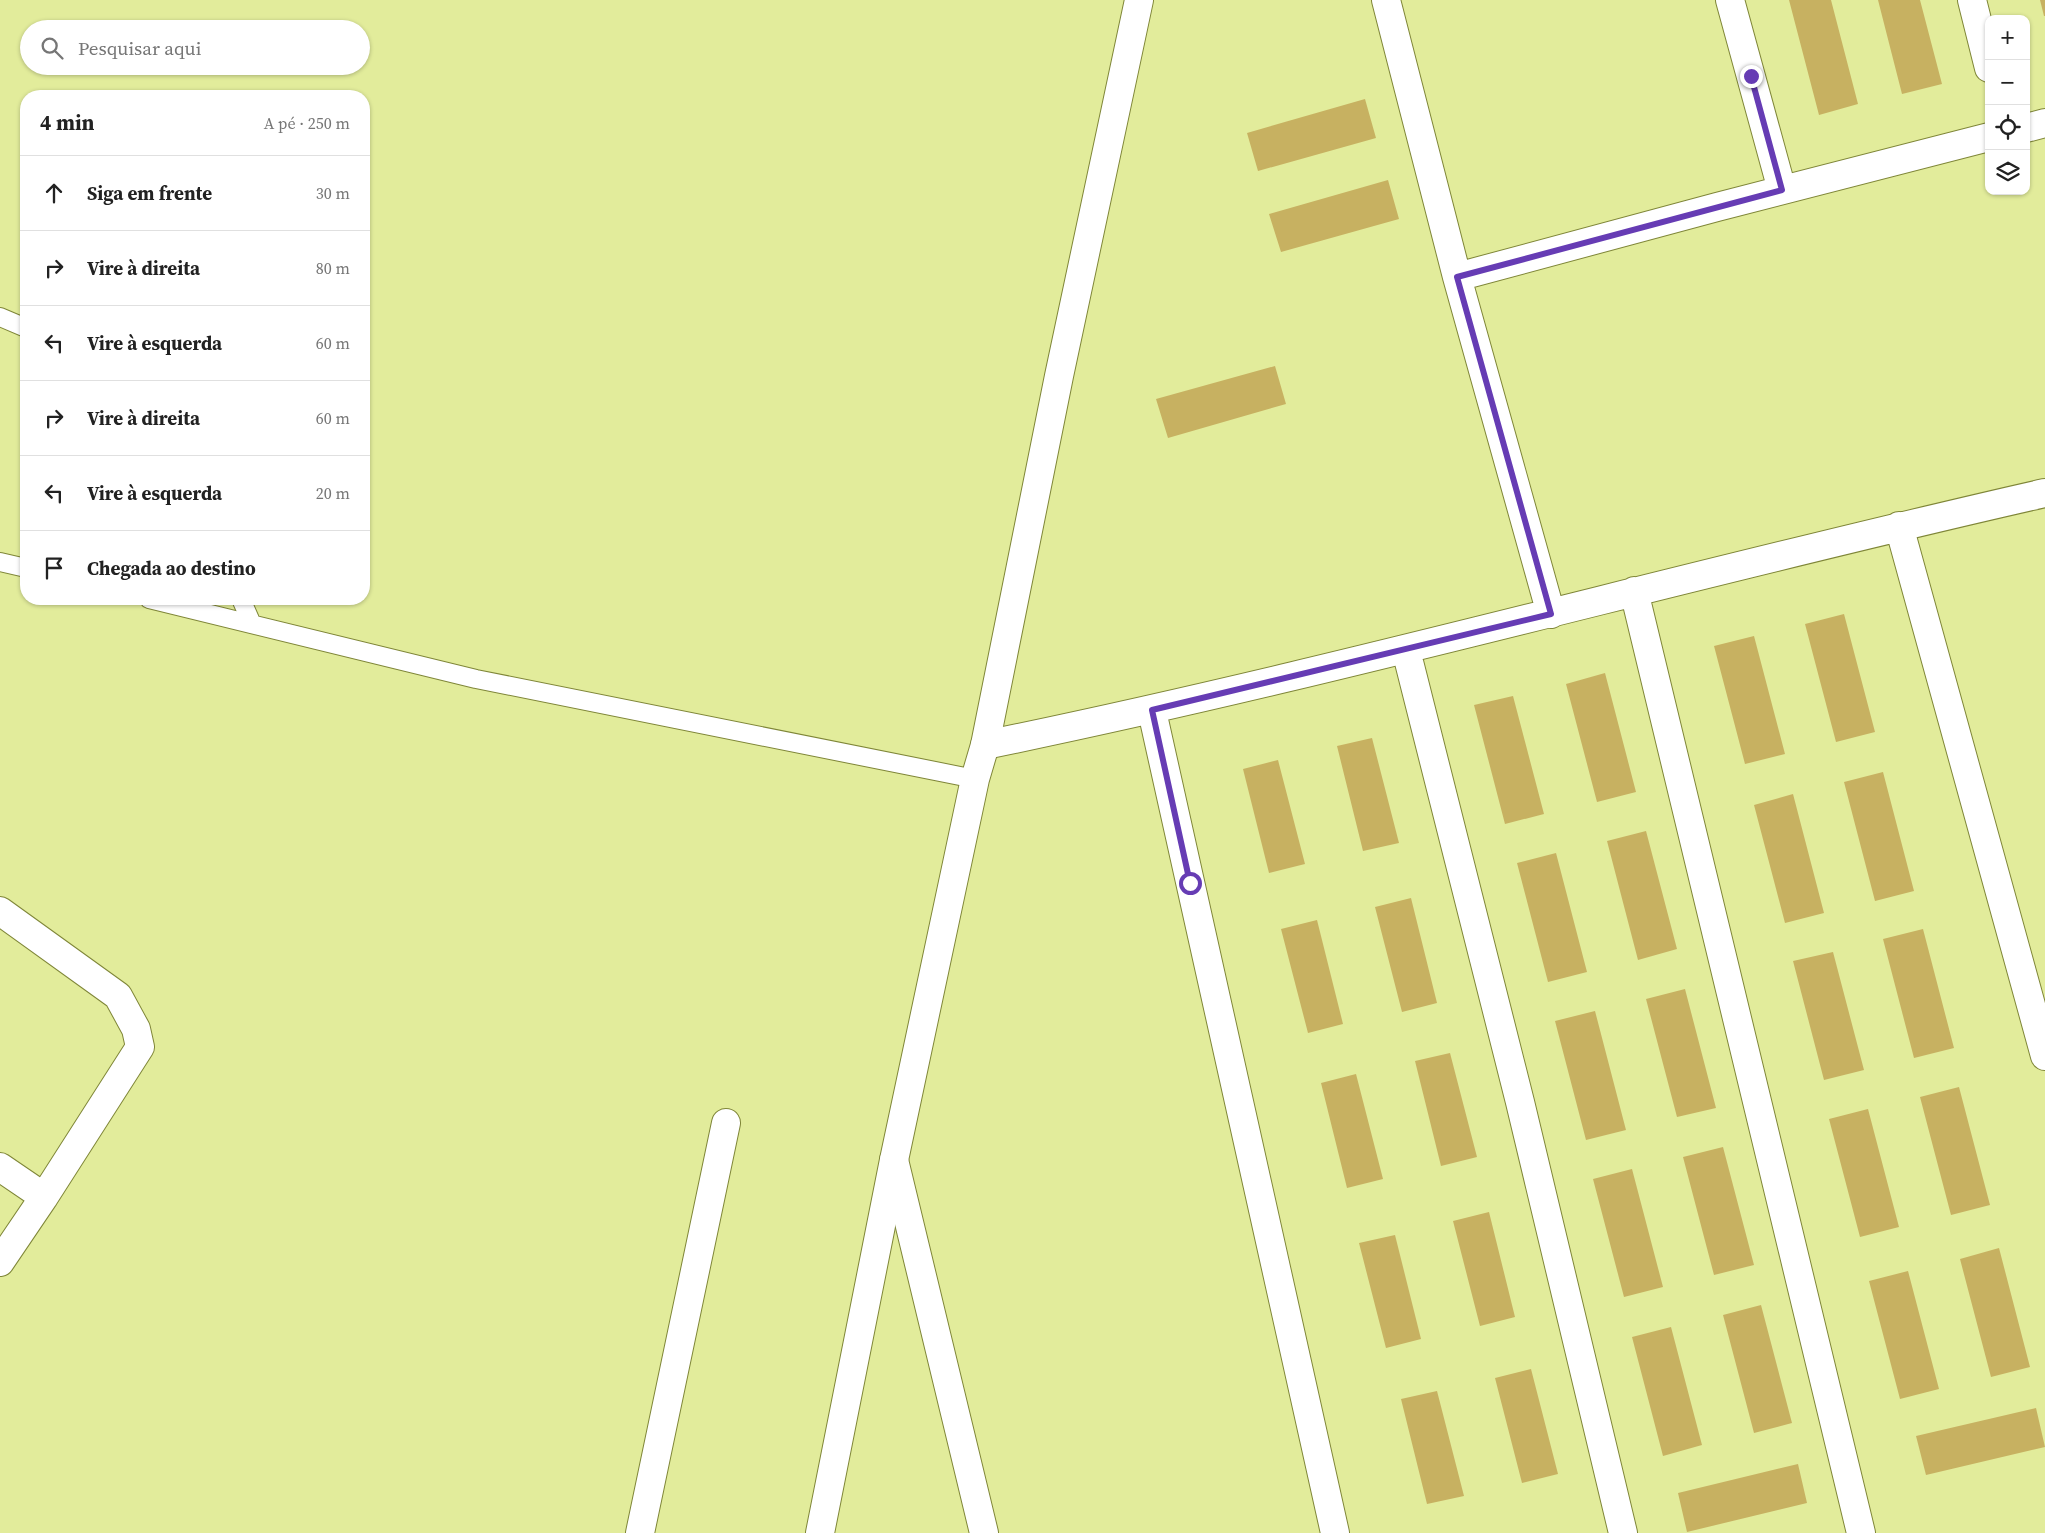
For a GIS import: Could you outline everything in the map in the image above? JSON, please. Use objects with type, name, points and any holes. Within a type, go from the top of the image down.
[{"type":"street","points":[[820,1533],[894,1160],[975,779],[986,745],[1059,376],[1139,0]]},
{"type":"street","points":[[1386,0],[1457,277],[1551,614]]},
{"type":"street","points":[[1730,0],[1782,190]]},
{"type":"street","points":[[1972,0],[1987,60]]},
{"type":"street","points":[[2030,127],[2045,123]]},
{"type":"street","points":[[1457,277],[1985,138]]},
{"type":"street","points":[[986,745],[1152,710],[1406,650],[1634,591],[1900,526],[2045,493]]},
{"type":"street","points":[[1900,526],[2045,1056]]},
{"type":"street","points":[[1634,591],[1861,1533]]},
{"type":"street","points":[[1406,650],[1522,1112],[1623,1533]]},
{"type":"street","points":[[1152,710],[1335,1533]]},
{"type":"street","points":[[0,912],[118,996],[136,1028],[140,1046],[44,1198],[0,1262]]},
{"type":"street","points":[[640,1533],[726,1123]]},
{"type":"street","points":[[894,1160],[984,1533]]},
{"type":"street","points":[[0,1167],[44,1198]]},
{"type":"lane","points":[[0,317],[20,325]]},
{"type":"lane","points":[[0,562],[20,567]]},
{"type":"lane","points":[[174,605],[476,679],[975,779]]},
{"type":"lane","points":[[244,605],[252,624]]},
{"type":"building","points":[[1789,0],[1831,0],[1858,104],[1819,115]]},
{"type":"building","points":[[1878,0],[1920,0],[1942,84],[1902,94]]},
{"type":"building","points":[[2040,0],[2045,0],[2045,16],[2044,16]]},
{"type":"building","points":[[1365,99],[1376,138],[1258,171],[1247,133]]},
{"type":"building","points":[[1388,180],[1399,219],[1281,252],[1269,214]]},
{"type":"building","points":[[1275,366],[1286,404],[1168,438],[1156,399]]},
{"type":"building","points":[[1844,614],[1875,732],[1836,742],[1805,624]]},
{"type":"building","points":[[1754,636],[1785,754],[1745,764],[1714,646]]},
{"type":"building","points":[[1605,673],[1636,792],[1597,802],[1566,684]]},
{"type":"building","points":[[1513,696],[1544,814],[1505,824],[1474,705]]},
{"type":"building","points":[[1372,738],[1399,843],[1363,851],[1337,746]]},
{"type":"building","points":[[1278,760],[1305,864],[1269,873],[1243,769]]},
{"type":"building","points":[[1883,772],[1914,891],[1875,901],[1844,782]]},
{"type":"building","points":[[1793,794],[1824,913],[1785,923],[1754,805]]},
{"type":"building","points":[[1646,831],[1677,949],[1638,960],[1607,841]]},
{"type":"building","points":[[1556,853],[1587,972],[1548,982],[1517,863]]},
{"type":"building","points":[[1411,898],[1437,1003],[1402,1012],[1375,907]]},
{"type":"building","points":[[1317,920],[1343,1024],[1308,1033],[1281,929]]},
{"type":"building","points":[[1923,929],[1954,1048],[1914,1058],[1883,939]]},
{"type":"building","points":[[1833,952],[1864,1070],[1824,1080],[1793,961]]},
{"type":"building","points":[[1685,989],[1716,1108],[1677,1117],[1646,999]]},
{"type":"building","points":[[1595,1011],[1626,1130],[1586,1140],[1555,1021]]},
{"type":"building","points":[[1450,1053],[1477,1157],[1441,1166],[1415,1061]]},
{"type":"building","points":[[1356,1074],[1383,1179],[1347,1188],[1321,1083]]},
{"type":"building","points":[[1959,1087],[1990,1205],[1951,1215],[1920,1097]]},
{"type":"building","points":[[1868,1109],[1899,1227],[1860,1237],[1829,1119]]},
{"type":"building","points":[[1723,1147],[1754,1265],[1714,1275],[1683,1157]]},
{"type":"building","points":[[1632,1169],[1663,1287],[1624,1297],[1593,1179]]},
{"type":"building","points":[[1489,1212],[1515,1317],[1480,1326],[1453,1221]]},
{"type":"building","points":[[1395,1235],[1421,1339],[1386,1348],[1359,1243]]},
{"type":"building","points":[[1999,1248],[2030,1367],[1991,1377],[1960,1259]]},
{"type":"building","points":[[1908,1271],[1939,1389],[1900,1399],[1869,1281]]},
{"type":"building","points":[[1761,1305],[1792,1423],[1754,1433],[1723,1315]]},
{"type":"building","points":[[1671,1327],[1702,1445],[1663,1456],[1632,1337]]},
{"type":"building","points":[[1531,1369],[1558,1474],[1522,1483],[1495,1378]]},
{"type":"building","points":[[1437,1391],[1464,1496],[1427,1504],[1401,1399]]},
{"type":"building","points":[[2036,1408],[2045,1447],[1926,1475],[1916,1436]]},
{"type":"building","points":[[1798,1464],[1807,1503],[1687,1532],[1678,1493]]},
{"type":"route","points":[[1190,883],[1152,710],[1551,614],[1457,277],[1782,190],[1751,76]]}]
